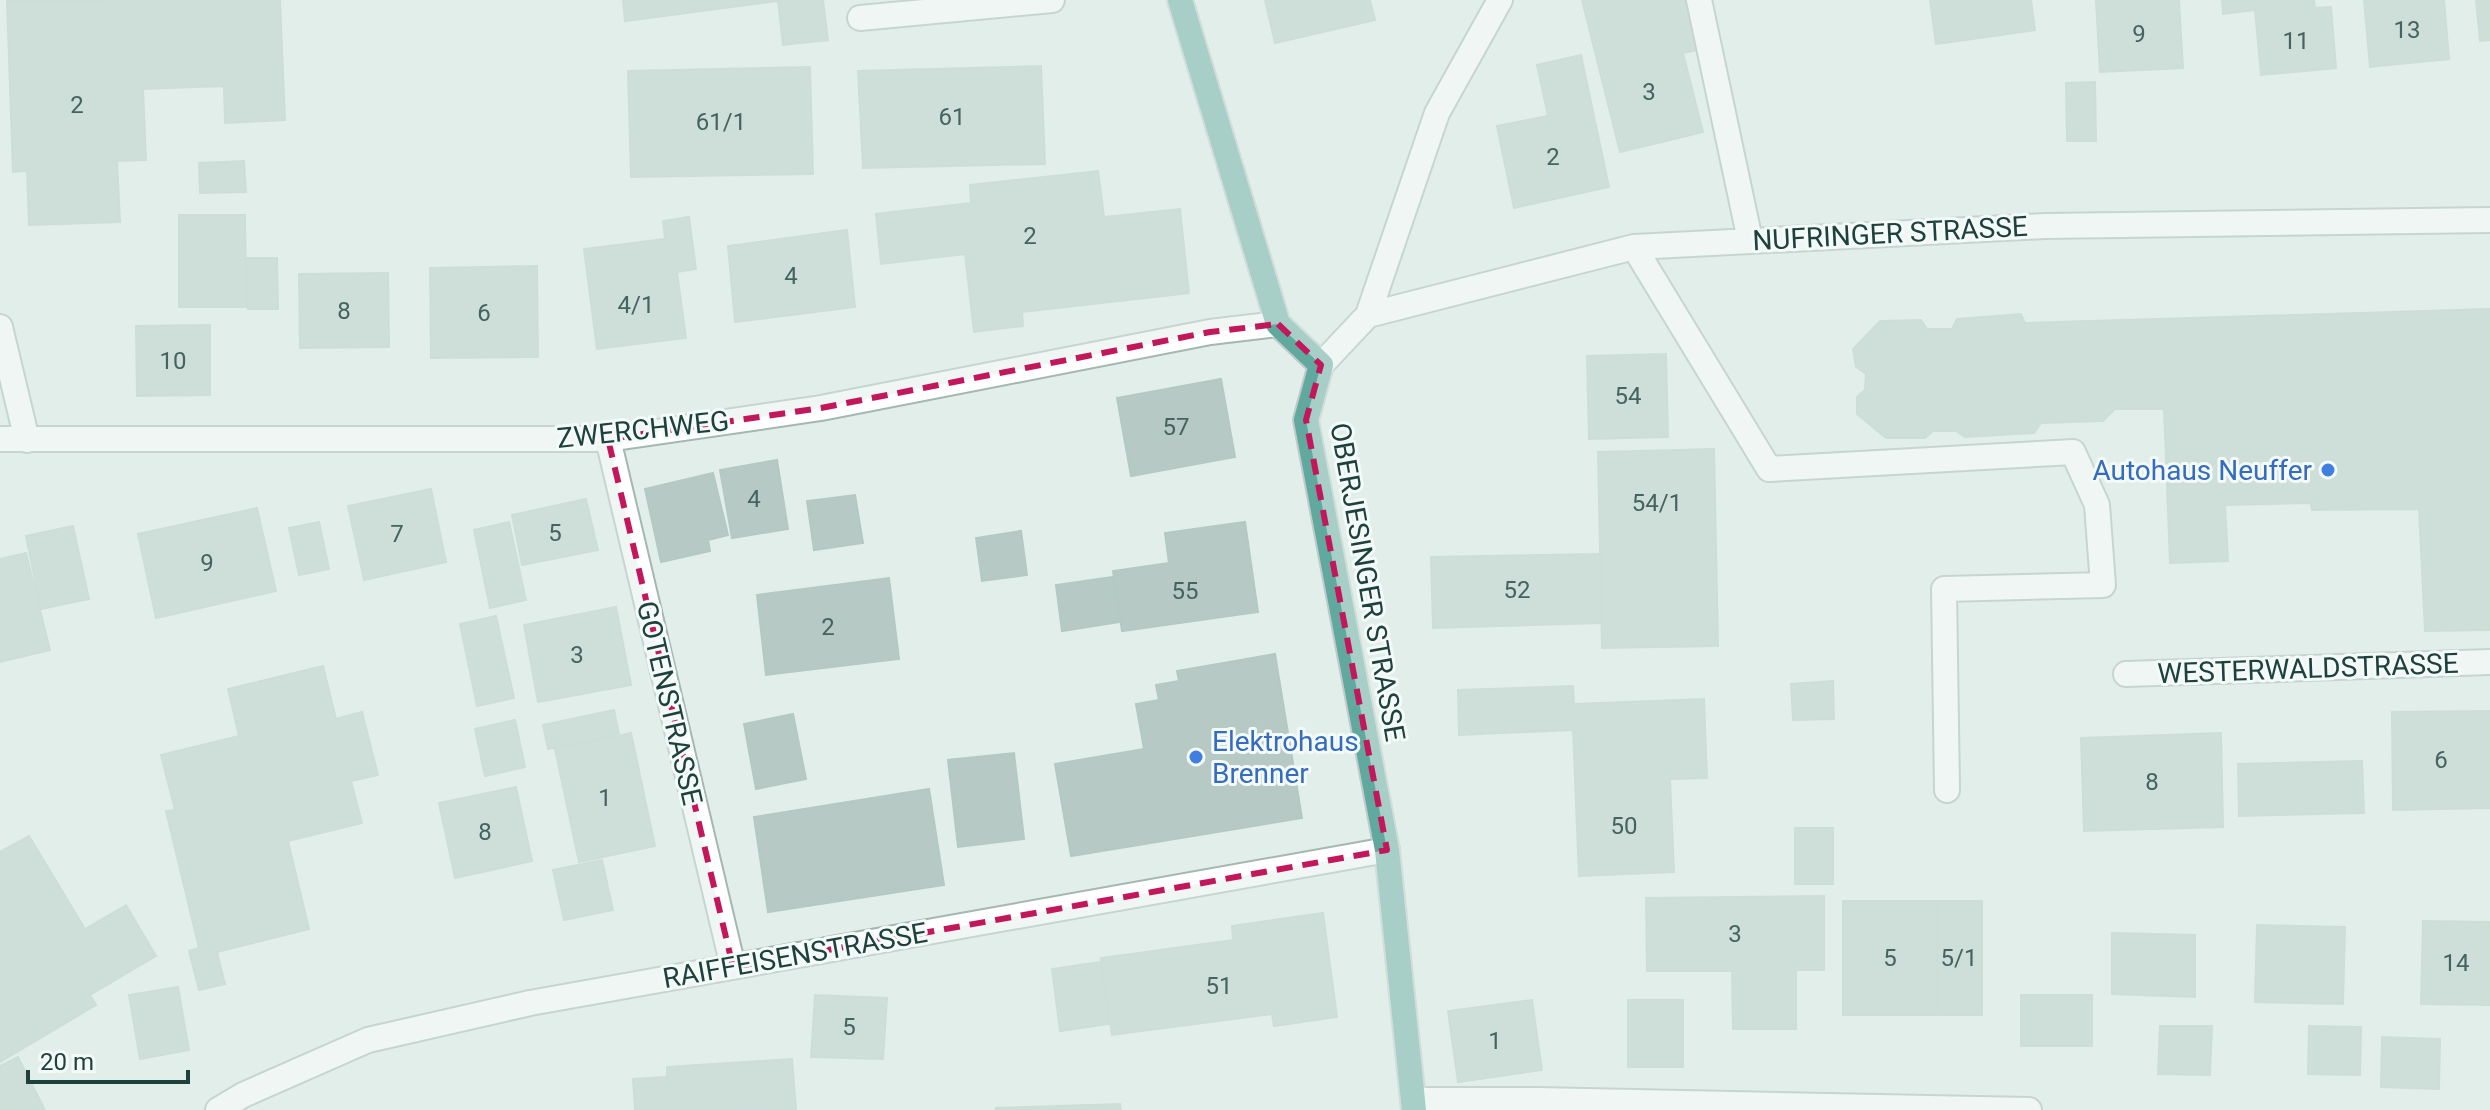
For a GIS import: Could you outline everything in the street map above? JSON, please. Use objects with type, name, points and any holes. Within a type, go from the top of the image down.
[{"type":"main road","points":[[1180,0],[1278,324],[1321,365]]},
{"type":"main road","name":"OBERJESINGER STRASSE","points":[[1321,365],[1306,420],[1387,850],[1414,1105]]},
{"type":"street","points":[[860,18],[1052,0]]},
{"type":"street","points":[[1321,365],[1368,315],[1437,113],[1500,0]]},
{"type":"street","points":[[1699,0],[1750,240]]},
{"type":"street","name":"NUFRINGER STRASSE","points":[[1368,315],[1634,247],[2045,226],[2490,220]]},
{"type":"street","points":[[1634,247],[1769,469],[2073,452],[2097,505],[2103,585],[1944,589],[1947,790]]},
{"type":"street","name":"ZWERCHWEG","points":[[0,439],[608,439],[821,408],[1210,332],[1278,324]]},
{"type":"street","points":[[0,327],[27,440]]},
{"type":"street","name":"GOTENSTRASSE","points":[[608,439],[733,967]]},
{"type":"street","name":"WESTERWALDSTRASSE","points":[[2126,674],[2490,662]]},
{"type":"street","name":"RAIFFEISENSTRASSE","points":[[218,1110],[243,1095],[368,1040],[530,1003],[1387,850]]},
{"type":"street","points":[[1414,1105],[1554,1100],[2029,1110]]},
{"type":"highlighted area","points":[[1278,324],[1321,365],[1306,420],[1387,850],[733,967],[608,439],[821,408],[1210,332]]},
{"type":"building","points":[[280,0],[285,120],[225,123],[224,86],[143,89],[146,160],[117,161],[120,222],[29,225],[27,171],[13,172],[7,1]]},
{"type":"building","points":[[623,0],[823,0],[828,40],[783,45],[778,1],[625,21]]},
{"type":"building","points":[[1265,0],[1370,0],[1375,20],[1275,43]]},
{"type":"building","points":[[1582,0],[1691,0],[1703,49],[1683,53],[1703,132],[1620,152]]},
{"type":"building","points":[[1930,0],[2031,0],[2035,30],[1936,44]]},
{"type":"building","points":[[2096,0],[2179,0],[2183,68],[2100,72]]},
{"type":"building","points":[[2222,0],[2314,0],[2315,8],[2331,7],[2336,68],[2261,75],[2255,10],[2223,14]]},
{"type":"building","points":[[2364,0],[2444,0],[2449,59],[2370,67]]},
{"type":"building","points":[[2476,0],[2490,0],[2490,40],[2480,41]]},
{"type":"building","points":[[1581,55],[1609,187],[1514,208],[1497,126],[1548,116],[1537,65]]},
{"type":"building","points":[[1041,66],[1045,164],[863,168],[858,71]]},
{"type":"building","points":[[810,67],[813,174],[631,177],[628,71]]},
{"type":"building","points":[[2095,82],[2096,141],[2067,141],[2066,83]]},
{"type":"building","points":[[244,161],[246,192],[200,193],[199,163]]},
{"type":"building","points":[[1098,171],[1104,217],[1180,209],[1189,293],[1022,312],[1023,326],[974,332],[965,254],[881,264],[876,214],[971,203],[970,185]]},
{"type":"building","points":[[179,215],[245,215],[246,307],[179,307]]},
{"type":"building","points":[[689,217],[696,269],[677,272],[686,338],[597,349],[584,249],[665,239],[663,221]]},
{"type":"building","points":[[847,230],[855,307],[735,322],[728,246]]},
{"type":"building","points":[[247,258],[277,258],[278,309],[248,309]]},
{"type":"building","points":[[537,266],[538,357],[431,358],[430,268]]},
{"type":"building","points":[[388,273],[389,347],[300,348],[299,274]]},
{"type":"building","name":"Autohaus Neuffer","points":[[2490,309],[2490,630],[2425,631],[2419,509],[2312,510],[2311,503],[2225,505],[2228,561],[2170,563],[2164,409],[2115,409],[2103,421],[2041,423],[2034,433],[1965,437],[1956,431],[1933,431],[1925,438],[1886,438],[1857,414],[1857,397],[1865,390],[1866,374],[1856,367],[1853,349],[1880,321],[1921,320],[1927,329],[1952,329],[1957,319],[2021,314],[2025,323]]},
{"type":"building","points":[[210,325],[210,395],[137,396],[136,326]]},
{"type":"building","points":[[1666,354],[1668,437],[1589,439],[1587,356]]},
{"type":"building","points":[[1221,379],[1235,457],[1131,476],[1117,398]]},
{"type":"building","points":[[1714,449],[1718,646],[1602,648],[1598,452]]},
{"type":"building","points":[[777,460],[788,529],[732,538],[720,470]]},
{"type":"building","points":[[713,473],[728,535],[708,540],[710,551],[661,562],[645,489]]},
{"type":"building","points":[[431,489],[446,562],[364,580],[348,506]]},
{"type":"building","points":[[855,495],[863,543],[814,550],[807,501]]},
{"type":"building","points":[[586,499],[598,550],[522,565],[512,515]]},
{"type":"building","points":[[257,508],[276,591],[156,618],[138,534]]},
{"type":"building","points":[[319,522],[329,569],[299,575],[289,528]]},
{"type":"building","points":[[509,522],[526,600],[490,608],[474,530]]},
{"type":"building","points":[[1245,522],[1258,612],[1122,631],[1113,571],[1169,563],[1165,533]]},
{"type":"building","points":[[73,526],[89,599],[41,609],[26,536]]},
{"type":"building","points":[[1021,531],[1027,575],[982,581],[976,538]]},
{"type":"building","points":[[26,553],[50,650],[0,662],[0,559]]},
{"type":"building","points":[[1601,554],[1602,623],[1433,628],[1431,557]]},
{"type":"building","points":[[1113,577],[1120,622],[1062,631],[1056,585]]},
{"type":"building","points":[[889,578],[899,659],[766,675],[757,595]]},
{"type":"building","points":[[616,607],[631,685],[538,702],[524,625]]},
{"type":"building","points":[[496,616],[514,698],[477,706],[460,624]]},
{"type":"building","name":"Elektrohaus Brenner","points":[[1275,654],[1302,818],[1071,856],[1055,764],[1144,749],[1136,704],[1159,700],[1156,685],[1179,681],[1177,671]]},
{"type":"building","points":[[323,666],[336,719],[362,712],[378,775],[351,781],[362,823],[288,841],[309,929],[217,952],[225,984],[199,990],[189,951],[199,948],[166,811],[175,810],[161,755],[239,736],[228,689]]},
{"type":"building","points":[[1833,681],[1834,719],[1793,720],[1791,684]]},
{"type":"building","points":[[1573,686],[1574,704],[1704,699],[1707,778],[1670,779],[1674,872],[1579,876],[1573,730],[1459,735],[1458,690]]},
{"type":"building","points":[[614,710],[619,734],[548,749],[543,725]]},
{"type":"building","points":[[2490,711],[2490,808],[2393,810],[2392,712]]},
{"type":"building","points":[[793,714],[806,779],[756,789],[744,724]]},
{"type":"building","points":[[515,720],[525,767],[485,776],[475,729]]},
{"type":"building","points":[[631,733],[655,846],[579,862],[555,749]]},
{"type":"building","points":[[2221,733],[2223,827],[2084,831],[2081,738]]},
{"type":"building","points":[[1014,753],[1024,839],[958,847],[948,760]]},
{"type":"building","points":[[2362,761],[2364,813],[2239,816],[2238,764]]},
{"type":"building","points":[[516,787],[532,861],[455,878],[439,803]]},
{"type":"building","points":[[929,789],[944,885],[768,912],[754,817]]},
{"type":"building","points":[[1795,828],[1833,828],[1833,884],[1795,884]]},
{"type":"building","points":[[29,836],[85,929],[126,905],[156,956],[90,995],[96,1005],[0,1062],[0,852]]},
{"type":"building","points":[[602,860],[613,910],[564,920],[553,870]]},
{"type":"building","points":[[1824,896],[1824,970],[1796,970],[1796,1029],[1733,1029],[1732,971],[1647,971],[1646,898]]},
{"type":"building","points":[[1843,901],[1937,901],[1937,1015],[1843,1015]]},
{"type":"building","points":[[1937,901],[1982,901],[1982,1015],[1937,1015]]},
{"type":"building","points":[[1323,913],[1337,1017],[1274,1026],[1272,1014],[1112,1035],[1101,958],[1233,940],[1232,926]]},
{"type":"building","points":[[2423,921],[2490,922],[2490,1005],[2421,1004]]},
{"type":"building","points":[[2257,925],[2345,927],[2343,1004],[2255,1002]]},
{"type":"building","points":[[2112,933],[2195,935],[2195,997],[2112,994]]},
{"type":"building","points":[[1101,962],[1109,1024],[1060,1031],[1052,969]]},
{"type":"building","points":[[178,987],[189,1050],[140,1059],[129,995]]},
{"type":"building","points":[[815,995],[887,998],[883,1059],[811,1057]]},
{"type":"building","points":[[2021,995],[2092,995],[2092,1046],[2021,1046]]},
{"type":"building","points":[[1532,1000],[1542,1070],[1458,1082],[1448,1011]]},
{"type":"building","points":[[1628,1000],[1683,1000],[1683,1067],[1628,1067]]},
{"type":"building","points":[[2160,1026],[2212,1026],[2210,1075],[2158,1074]]},
{"type":"building","points":[[2309,1026],[2361,1027],[2360,1075],[2308,1074]]},
{"type":"building","points":[[2382,1037],[2440,1039],[2439,1089],[2381,1087]]},
{"type":"building","points":[[18,1057],[45,1110],[0,1110],[0,1066]]},
{"type":"building","points":[[792,1059],[796,1109],[635,1110],[633,1079],[667,1077],[667,1067]]},
{"type":"building","points":[[1120,1104],[1121,1110],[996,1110],[996,1108]]},
{"type":"place","name":"Autohaus Neuffer","points":[[2328,470]]},
{"type":"place","name":"Elektrohaus Brenner","points":[[1196,757]]}]
